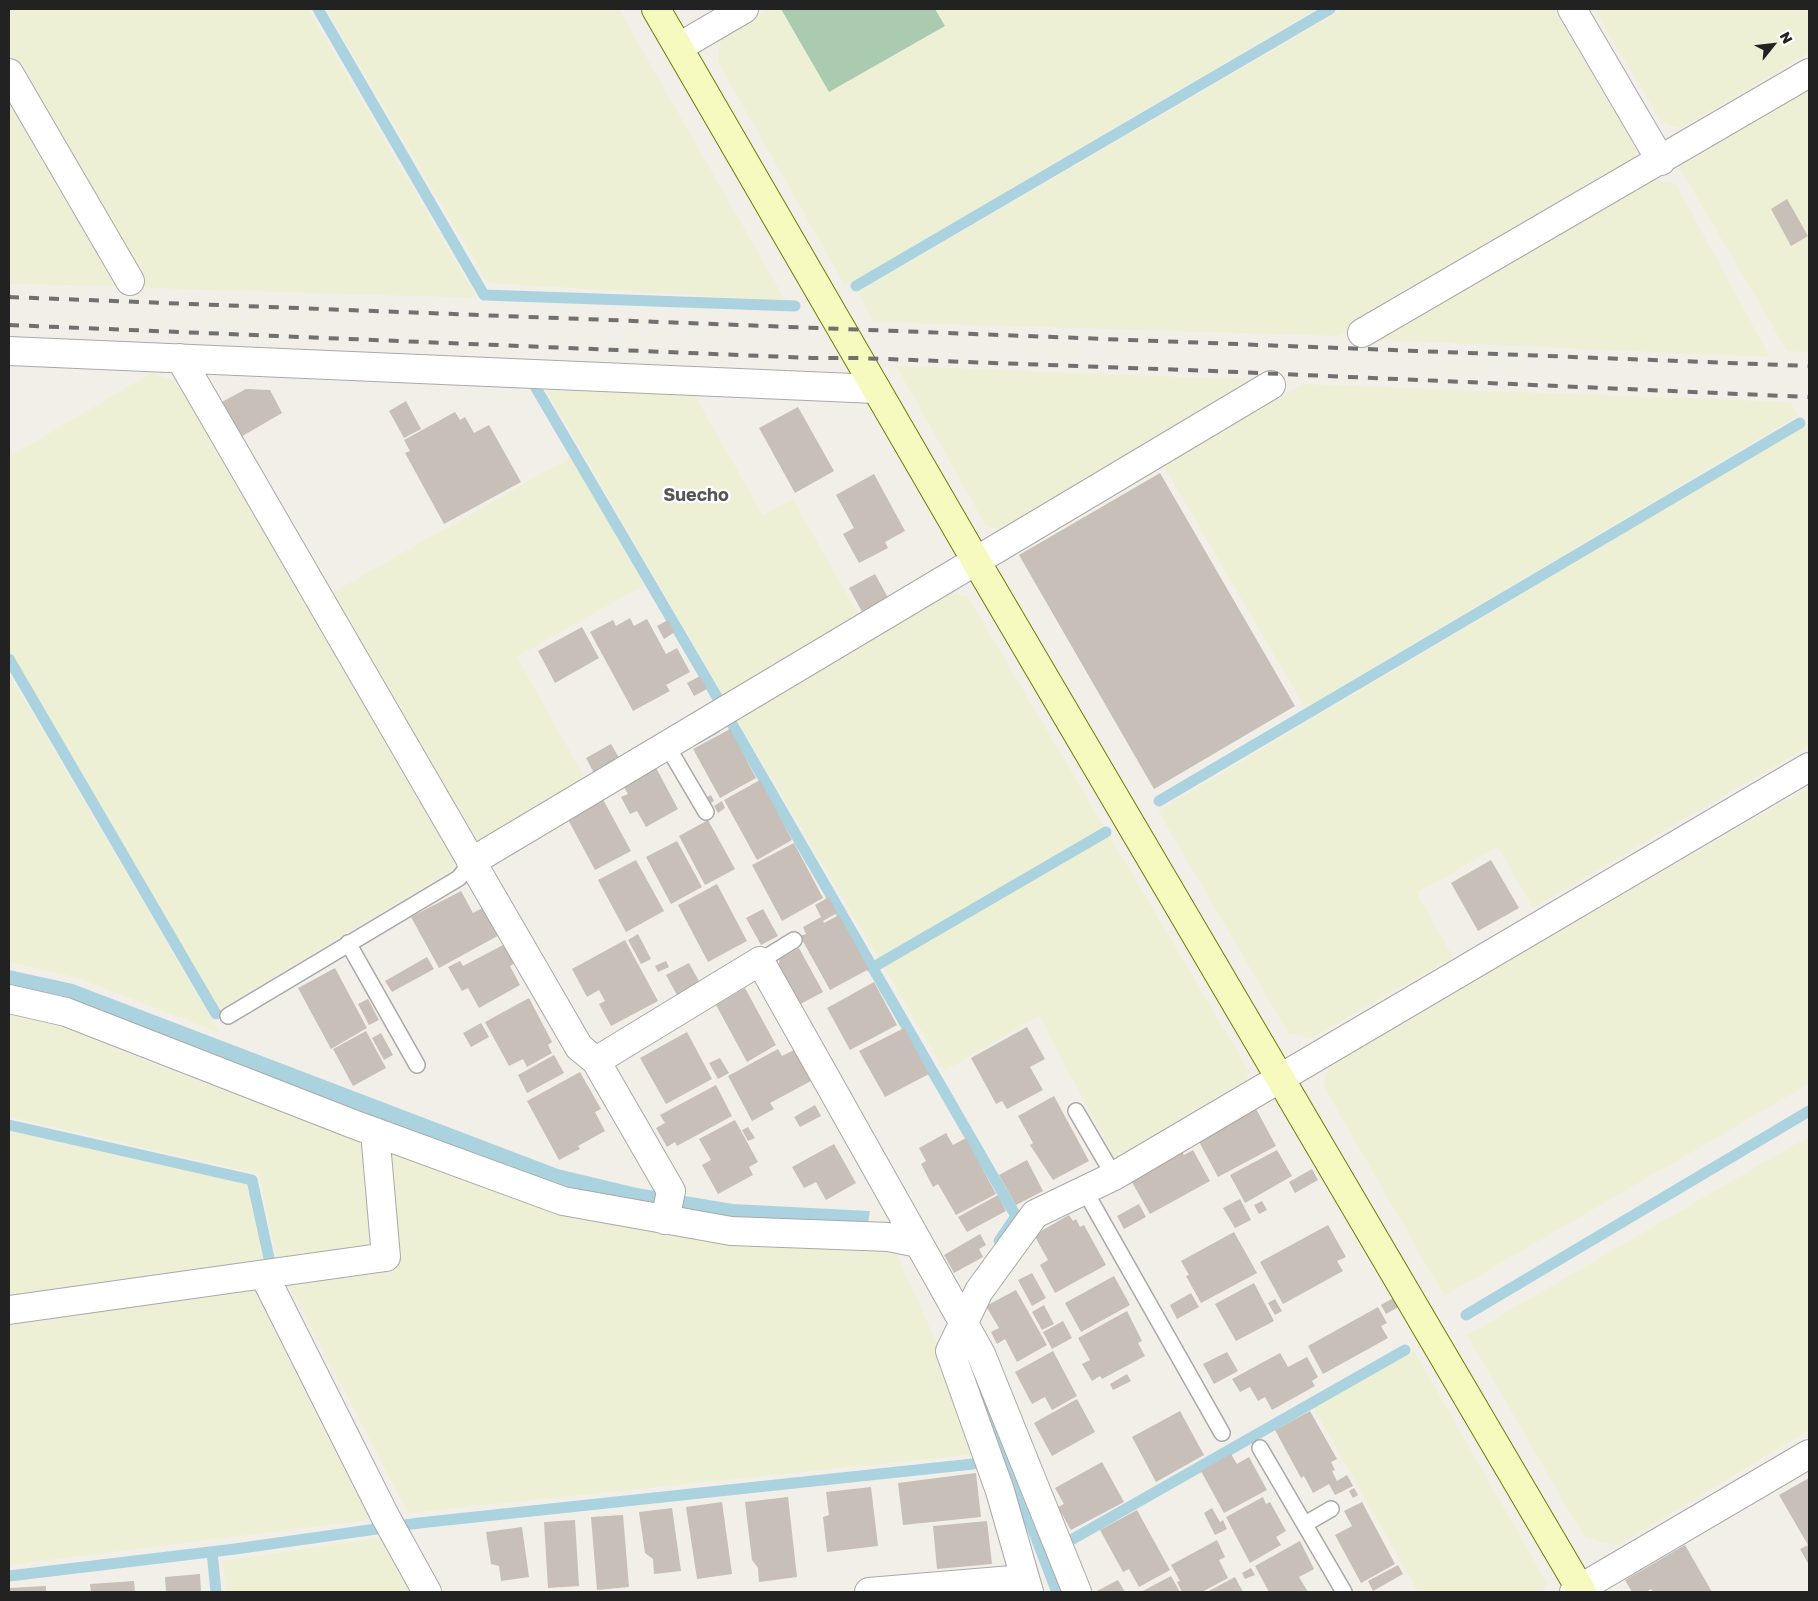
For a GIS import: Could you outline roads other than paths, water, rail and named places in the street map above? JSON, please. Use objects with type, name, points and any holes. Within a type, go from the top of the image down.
[{"type":"street","points":[[656,9],[976,561],[1281,1078],[1579,1591],[1809,1454]]},
{"type":"street","points":[[679,47],[744,9]]},
{"type":"street","points":[[1572,9],[1661,161]]},
{"type":"street","points":[[9,73],[130,281]]},
{"type":"street","points":[[1362,333],[1661,161],[1809,73]]},
{"type":"street","points":[[9,351],[876,389]]},
{"type":"street","points":[[180,358],[579,1047],[596,1061],[670,1191],[665,1220]]},
{"type":"street","points":[[471,862],[666,744],[1272,385]]},
{"type":"street","points":[[869,1592],[1026,1586],[1000,1491],[950,1351],[979,1291],[1035,1214],[1114,1176],[1809,767]]},
{"type":"street","points":[[596,1061],[760,961],[980,1354],[1077,1592]]},
{"type":"street","points":[[9,999],[66,1012],[375,1132],[563,1201],[730,1231],[890,1237],[918,1243]]},
{"type":"street","points":[[9,1310],[386,1257],[375,1132]]},
{"type":"street","points":[[264,1275],[389,1525],[427,1592]]},
{"type":"lane","points":[[666,744],[706,812]]},
{"type":"lane","points":[[228,1016],[459,878],[471,862]]},
{"type":"lane","points":[[760,961],[794,940]]},
{"type":"lane","points":[[348,943],[417,1065]]},
{"type":"lane","points":[[1076,1111],[1114,1176]]},
{"type":"lane","points":[[1085,1190],[1222,1433]]},
{"type":"lane","points":[[1260,1448],[1344,1592]]},
{"type":"lane","points":[[1305,1524],[1331,1509]]},
{"type":"water","points":[[9,970],[73,984],[558,1169],[637,1188],[733,1204],[870,1211],[867,1228],[734,1220],[560,1188],[9,988]]},
{"type":"water","points":[[966,1352],[1062,1592],[1051,1592],[959,1353]]},
{"type":"waterway","points":[[318,9],[484,295],[795,306]]},
{"type":"waterway","points":[[856,286],[1330,9]]},
{"type":"waterway","points":[[536,388],[720,702]]},
{"type":"waterway","points":[[1159,801],[1800,423]]},
{"type":"waterway","points":[[9,659],[216,1014]]},
{"type":"waterway","points":[[728,717],[1016,1216],[999,1241]]},
{"type":"waterway","points":[[872,968],[1106,832]]},
{"type":"waterway","points":[[1466,1315],[1809,1111]]},
{"type":"waterway","points":[[9,1125],[252,1180],[269,1258]]},
{"type":"waterway","points":[[1071,1540],[1405,1350]]},
{"type":"waterway","points":[[9,1576],[235,1549],[419,1523],[973,1464]]},
{"type":"waterway","points":[[212,1552],[216,1592]]},
{"type":"railway","points":[[9,297],[1809,366]]},
{"type":"railway","points":[[9,325],[812,358],[1213,371],[1809,397]]},
{"type":"district","name":"Suecho","points":[[696,495]]}]
